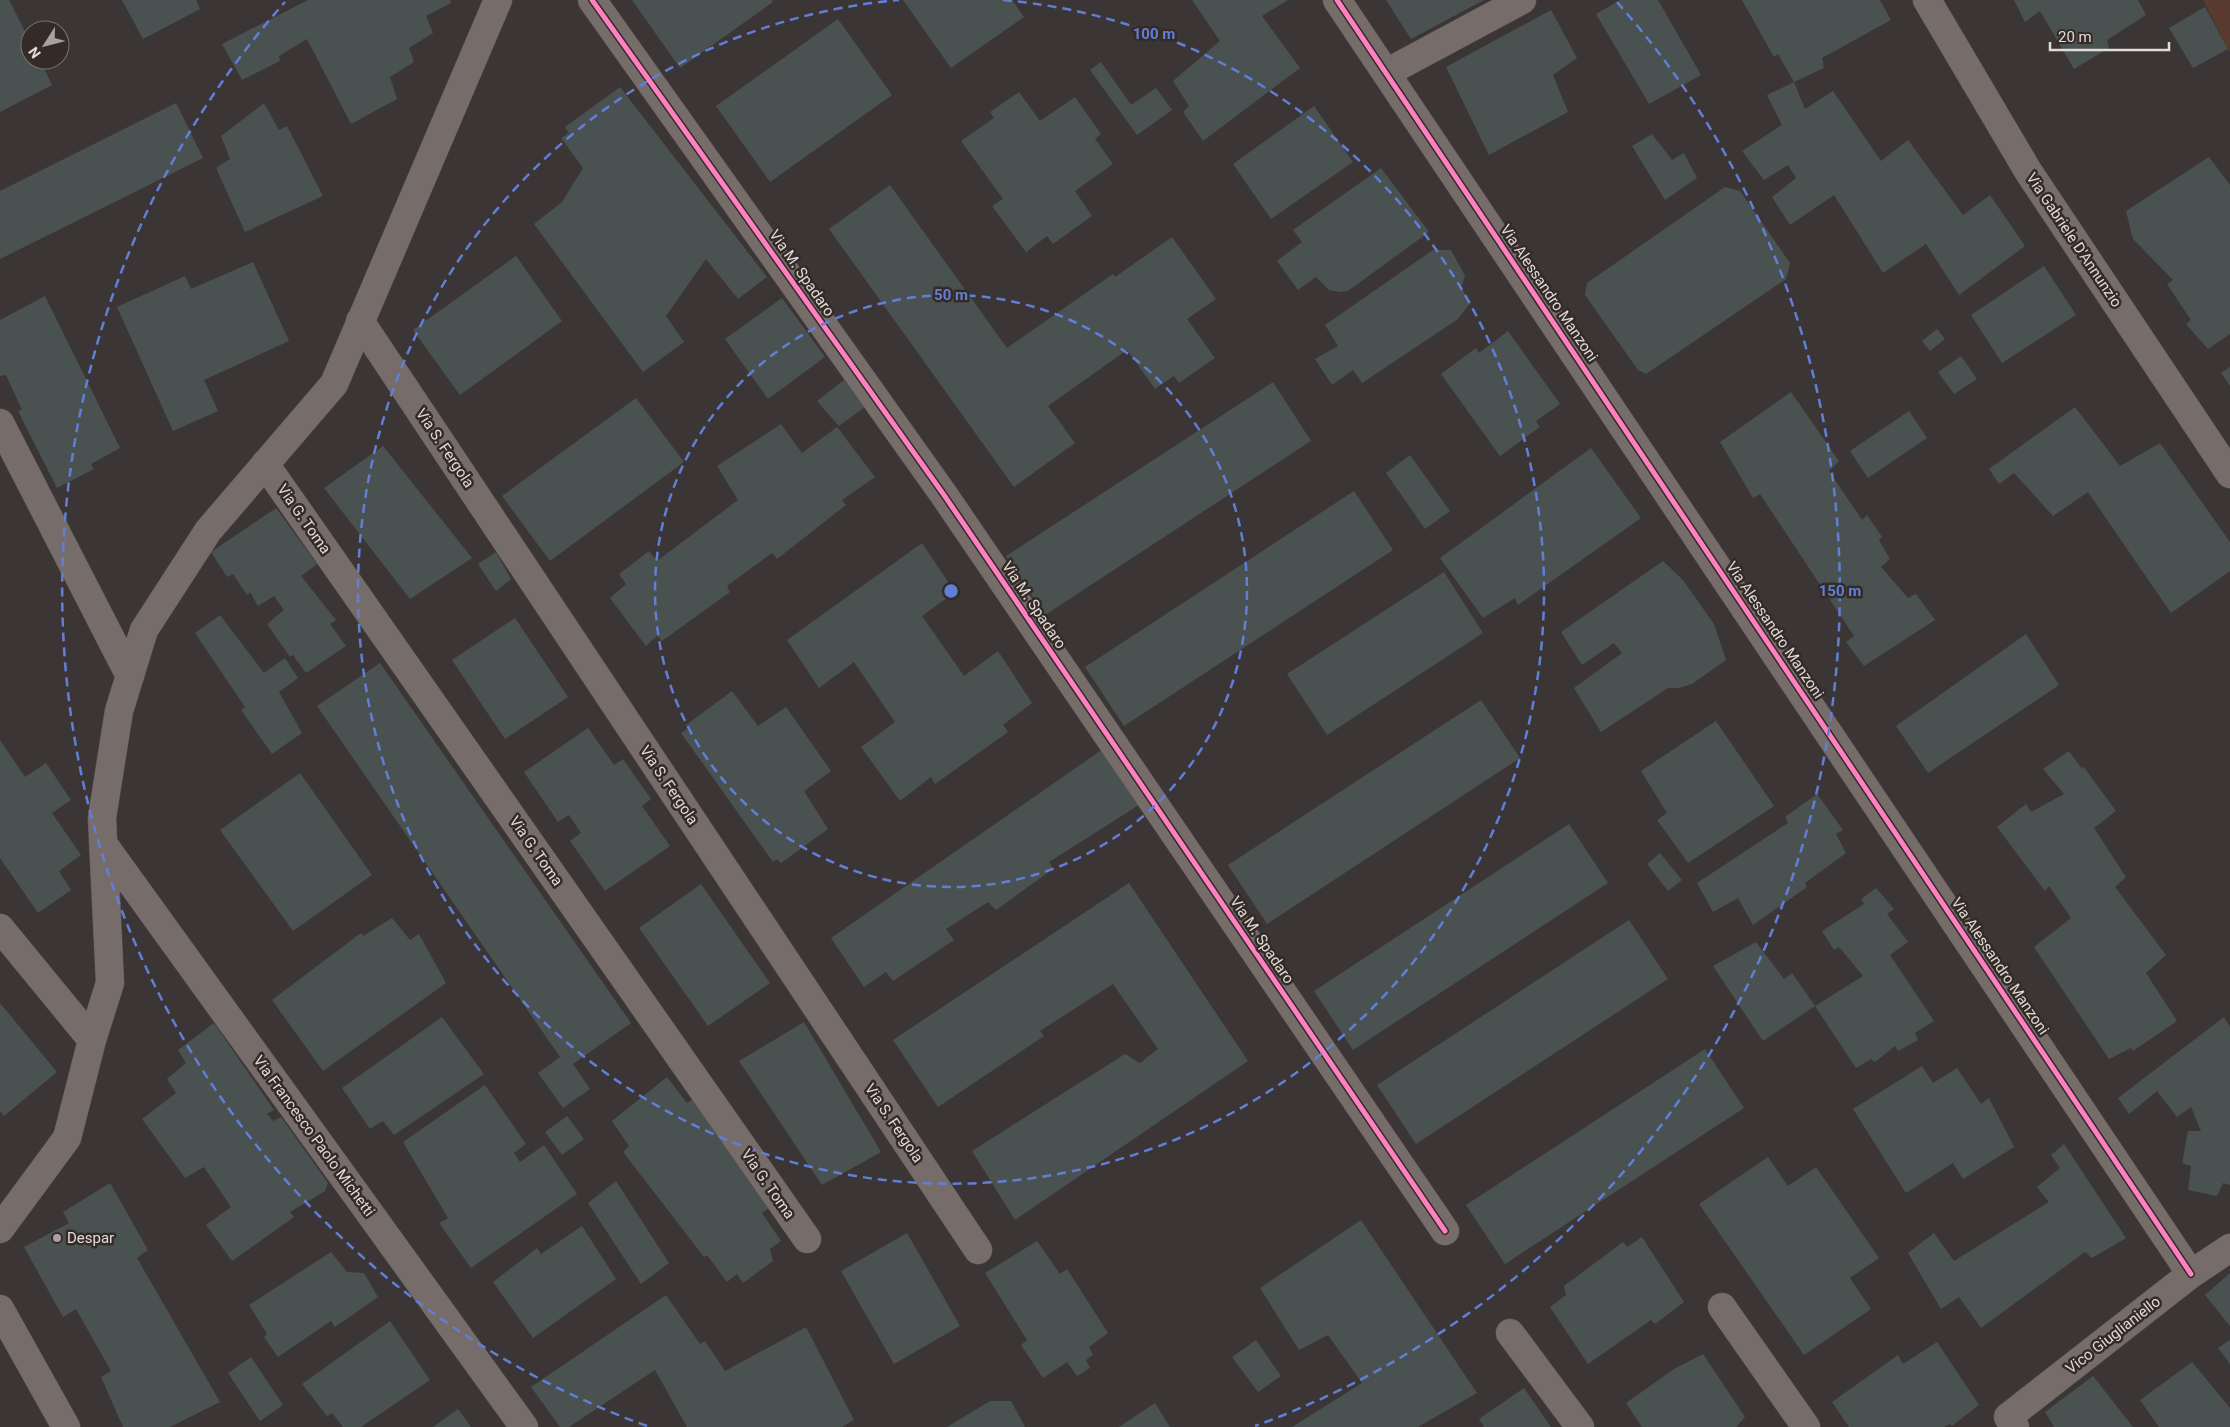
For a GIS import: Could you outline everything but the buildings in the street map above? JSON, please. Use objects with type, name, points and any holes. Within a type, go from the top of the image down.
[{"type":"street","points":[[0,1229],[68,1138],[92,1040],[110,983],[102,818],[119,711],[144,630],[208,531],[334,384],[498,0]]},
{"type":"street","name":"Via M. Spadaro","points":[[592,0],[944,495],[1446,1231]]},
{"type":"street","name":"Via Alessandro Manzoni","points":[[1337,0],[2191,1274]]},
{"type":"street","points":[[1386,73],[1522,0]]},
{"type":"street","name":"Via Gabriele D'Annunzio","points":[[1927,0],[2028,171],[2230,474]]},
{"type":"street","name":"Via S. Fergola","points":[[360,321],[978,1250]]},
{"type":"street","points":[[0,423],[130,676]]},
{"type":"street","name":"Via G. Toma","points":[[265,464],[807,1239]]},
{"type":"street","name":"Via Francesco Paolo Michetti","points":[[104,845],[524,1427]]},
{"type":"street","points":[[0,928],[92,1040]]},
{"type":"street","name":"Vico Giuglianiello","points":[[2014,1427],[2008,1417],[2191,1274],[2230,1248]]},
{"type":"street","points":[[1722,1307],[1806,1427]]},
{"type":"street","points":[[0,1309],[66,1427]]},
{"type":"street","points":[[1510,1333],[1580,1427]]},
{"type":"shaded area","points":[[2203,0],[2230,0],[2230,53]]},
{"type":"cycle path","points":[[592,0],[944,495],[1445,1231]]},
{"type":"cycle path","points":[[1337,0],[2191,1274]]},
{"type":"place","name":"Despar","points":[[57,1238]]}]
